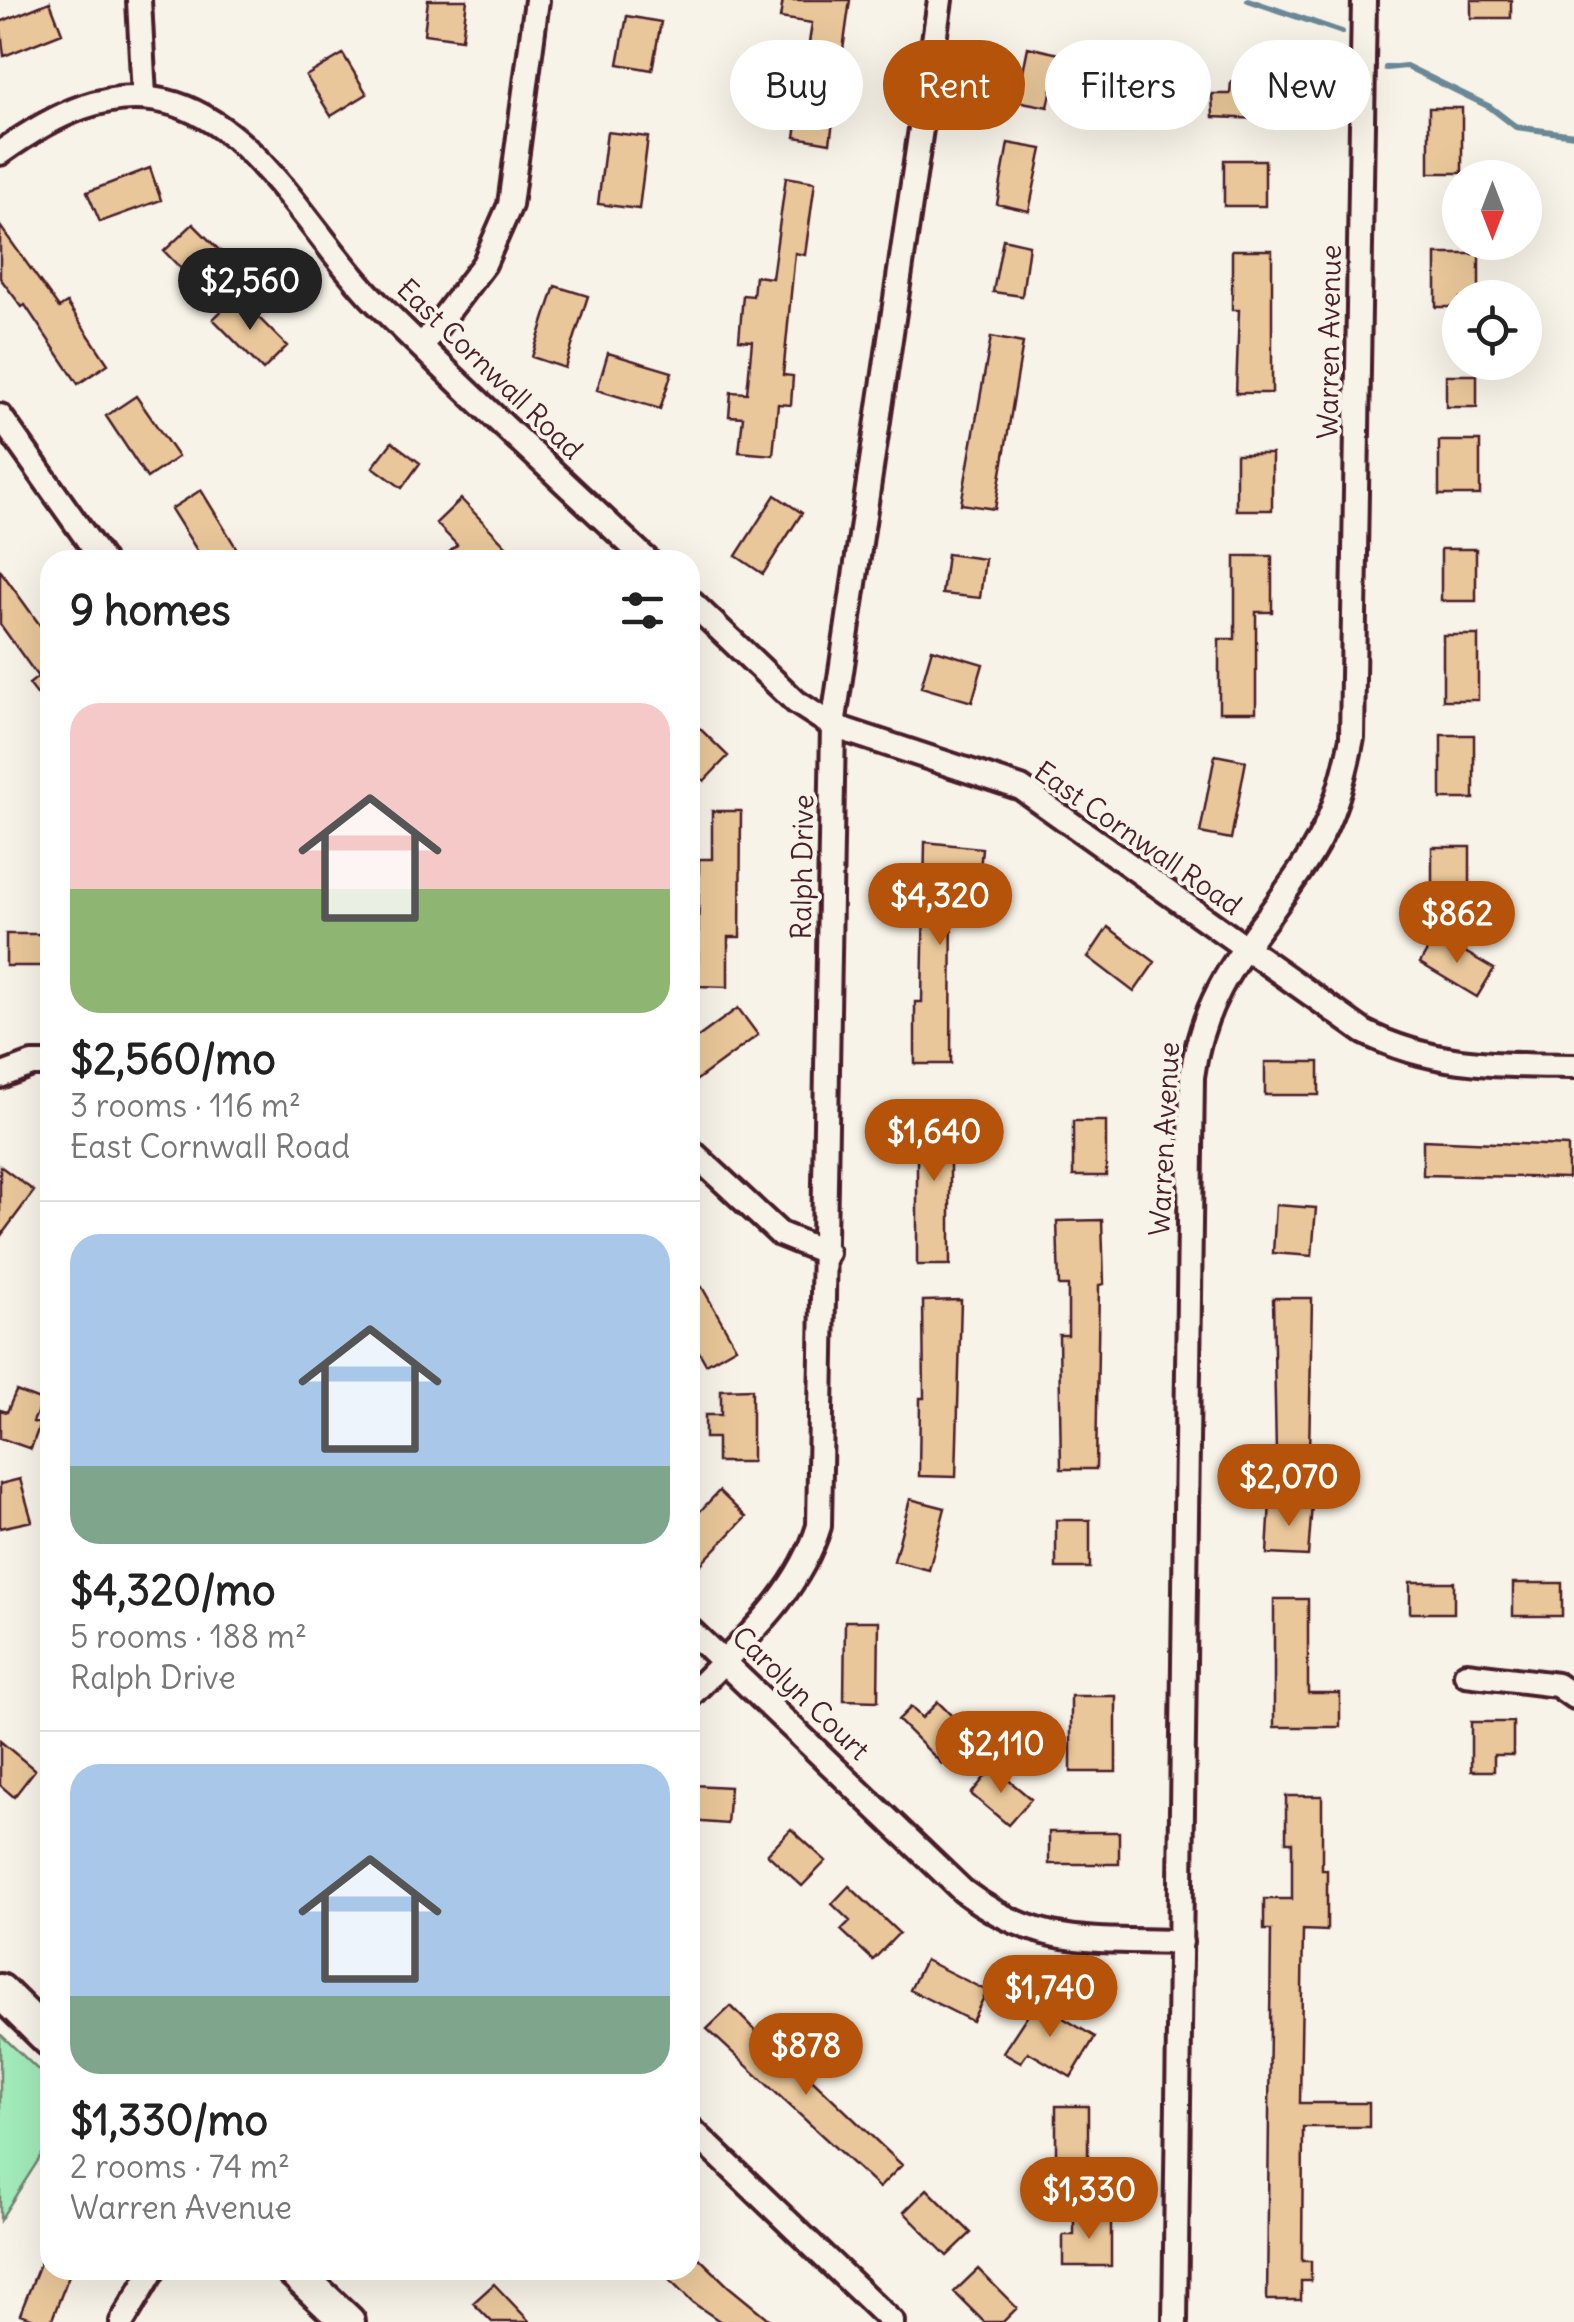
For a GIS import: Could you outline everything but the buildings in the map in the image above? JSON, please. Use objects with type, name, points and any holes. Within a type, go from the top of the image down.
[{"type":"main road","points":[[0,1991],[40,2030]]},
{"type":"main road","points":[[304,2280],[348,2322]]},
{"type":"street","points":[[139,0],[144,97]]},
{"type":"street","points":[[422,346],[484,264],[510,205],[537,0]]},
{"type":"street","name":"Ralph Drive","points":[[700,1685],[786,1594],[812,1550],[819,1526],[827,1254],[833,726],[940,0]]},
{"type":"street","name":"Warren Avenue","points":[[1176,2322],[1192,1077],[1201,1023],[1325,828],[1345,774],[1352,738],[1364,0]]},
{"type":"street","name":"East Cornwall Road","points":[[0,153],[75,108],[144,97],[198,112],[237,137],[330,253],[636,550]]},
{"type":"street","points":[[0,416],[95,550]]},
{"type":"street","name":"East Cornwall Road","points":[[700,611],[796,702],[833,726],[1020,788],[1364,1032],[1406,1052],[1471,1065],[1574,1066]]},
{"type":"street","points":[[0,1076],[40,1064]]},
{"type":"street","points":[[700,1159],[780,1234],[827,1254]]},
{"type":"street","name":"Carolyn Court","points":[[700,1638],[962,1891],[990,1911],[1038,1934],[1181,1942]]},
{"type":"street","points":[[1466,1674],[1557,1685],[1574,1697]]},
{"type":"street","points":[[700,2138],[892,2322]]},
{"type":"street","points":[[122,2322],[147,2280]]},
{"type":"green space","points":[[0,2034],[40,2072],[40,2158],[0,2220]]},
{"type":"waterway","points":[[1248,0],[1342,32]]},
{"type":"waterway","points":[[1386,68],[1406,66],[1490,107],[1516,127],[1574,135]]}]
